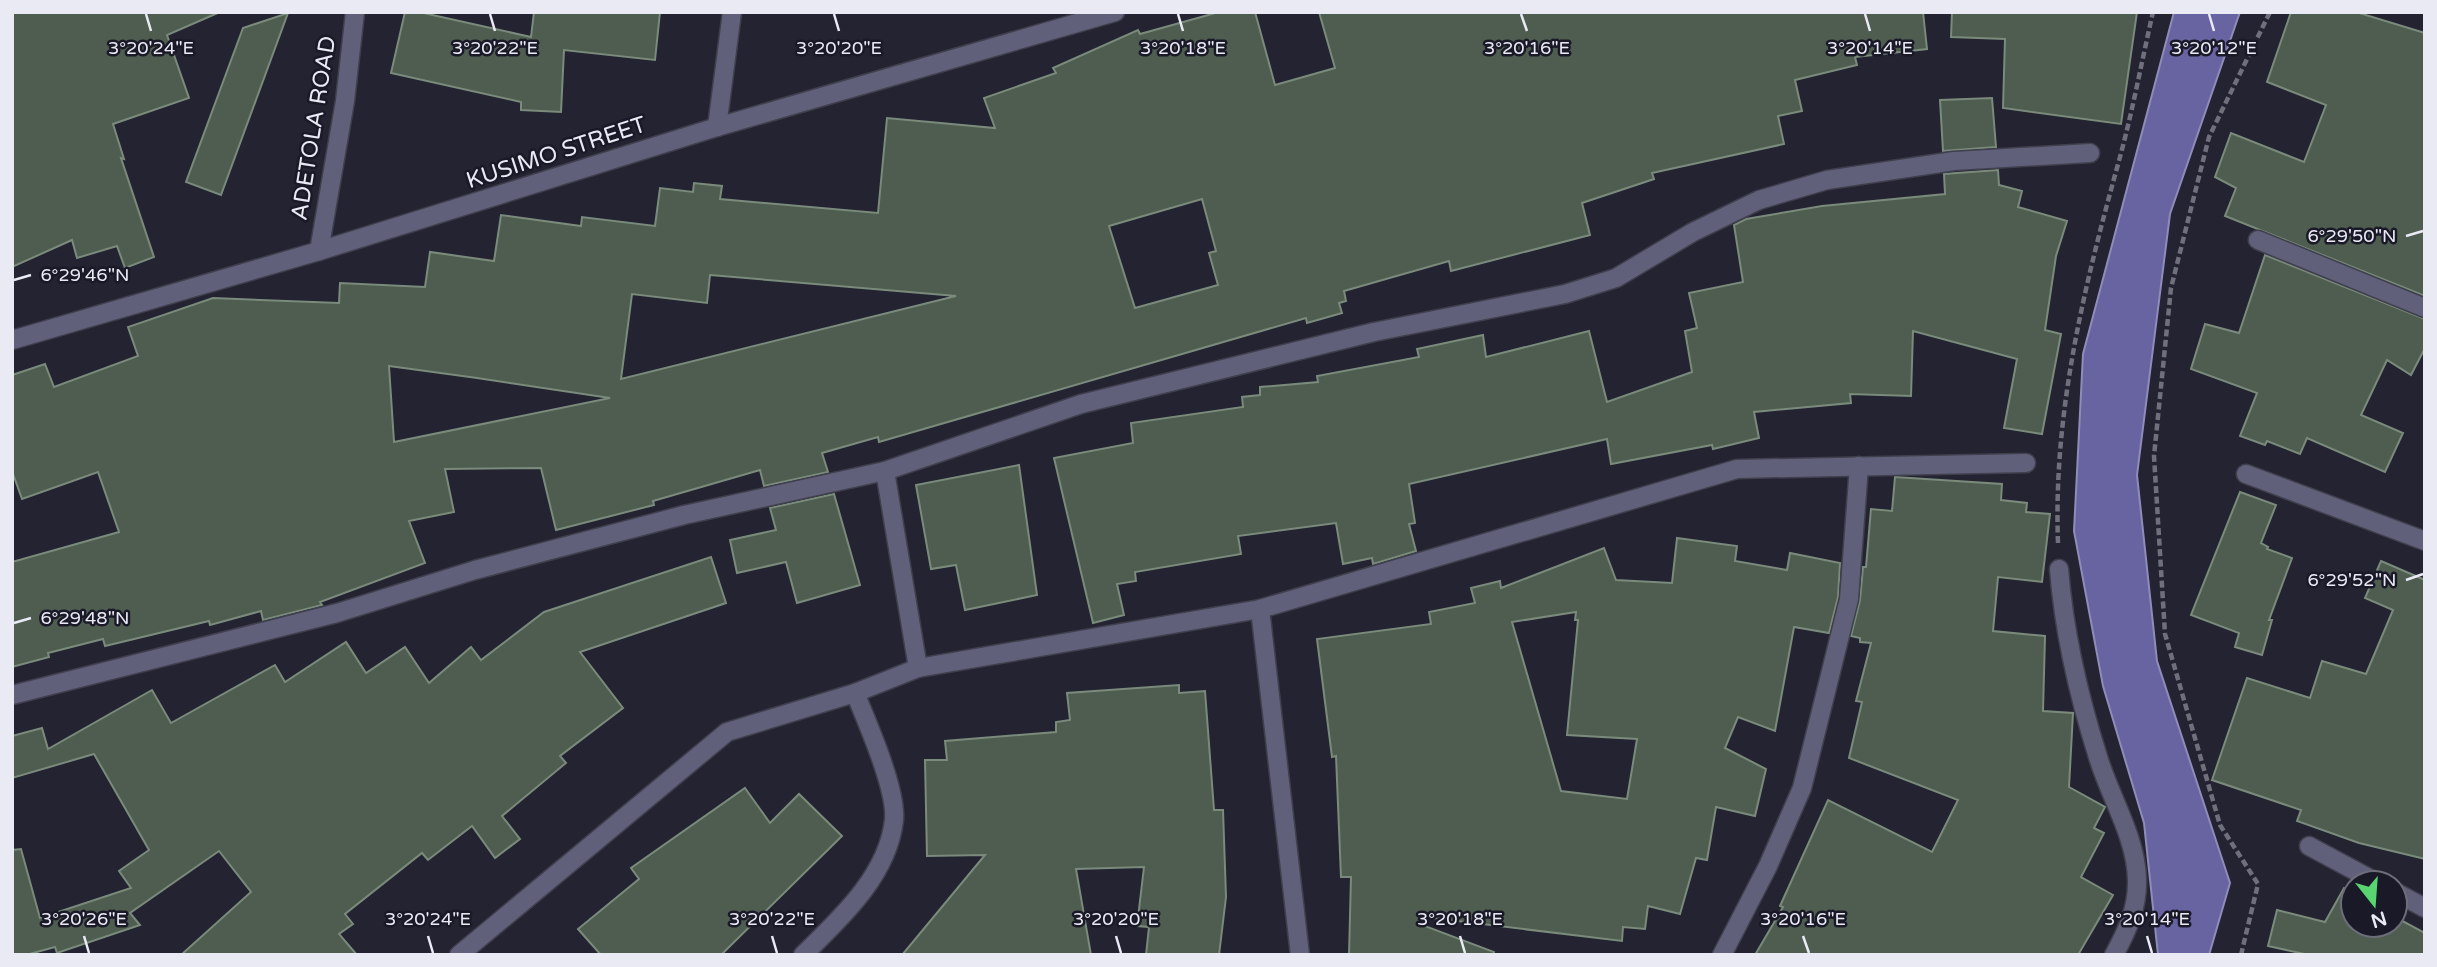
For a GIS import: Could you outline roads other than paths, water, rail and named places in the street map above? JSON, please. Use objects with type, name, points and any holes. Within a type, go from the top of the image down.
[{"type":"street","name":"ADETOLA ROAD","points":[[319,251],[345,101],[355,12]]},
{"type":"street","points":[[717,127],[732,12]]},
{"type":"street","name":"KUSIMO STREET","points":[[12,340],[319,251],[717,127],[1087,17],[1115,12]]},
{"type":"street","points":[[12,695],[337,613],[475,570],[684,515],[885,471],[1081,404],[1374,332],[1565,294],[1616,278],[1693,232],[1759,200],[1826,180],[1954,161],[2090,153]]},
{"type":"street","points":[[2258,240],[2425,307]]},
{"type":"street","points":[[459,955],[727,732],[855,693],[919,668],[1260,609],[1737,469],[2026,463]]},
{"type":"street","points":[[1722,955],[1768,866],[1802,788],[1849,599],[1859,466]]},
{"type":"street","points":[[885,471],[919,668]]},
{"type":"street","points":[[2246,474],[2425,541]]},
{"type":"street","points":[[2059,569],[2062,608],[2092,733],[2133,853],[2137,878],[2135,909],[2113,955]]},
{"type":"street","points":[[1260,609],[1300,955]]},
{"type":"street","points":[[803,955],[833,925],[883,863],[895,818],[888,783],[855,693]]},
{"type":"street","points":[[2309,846],[2352,869]]},
{"type":"street","points":[[2409,899],[2425,908]]}]
